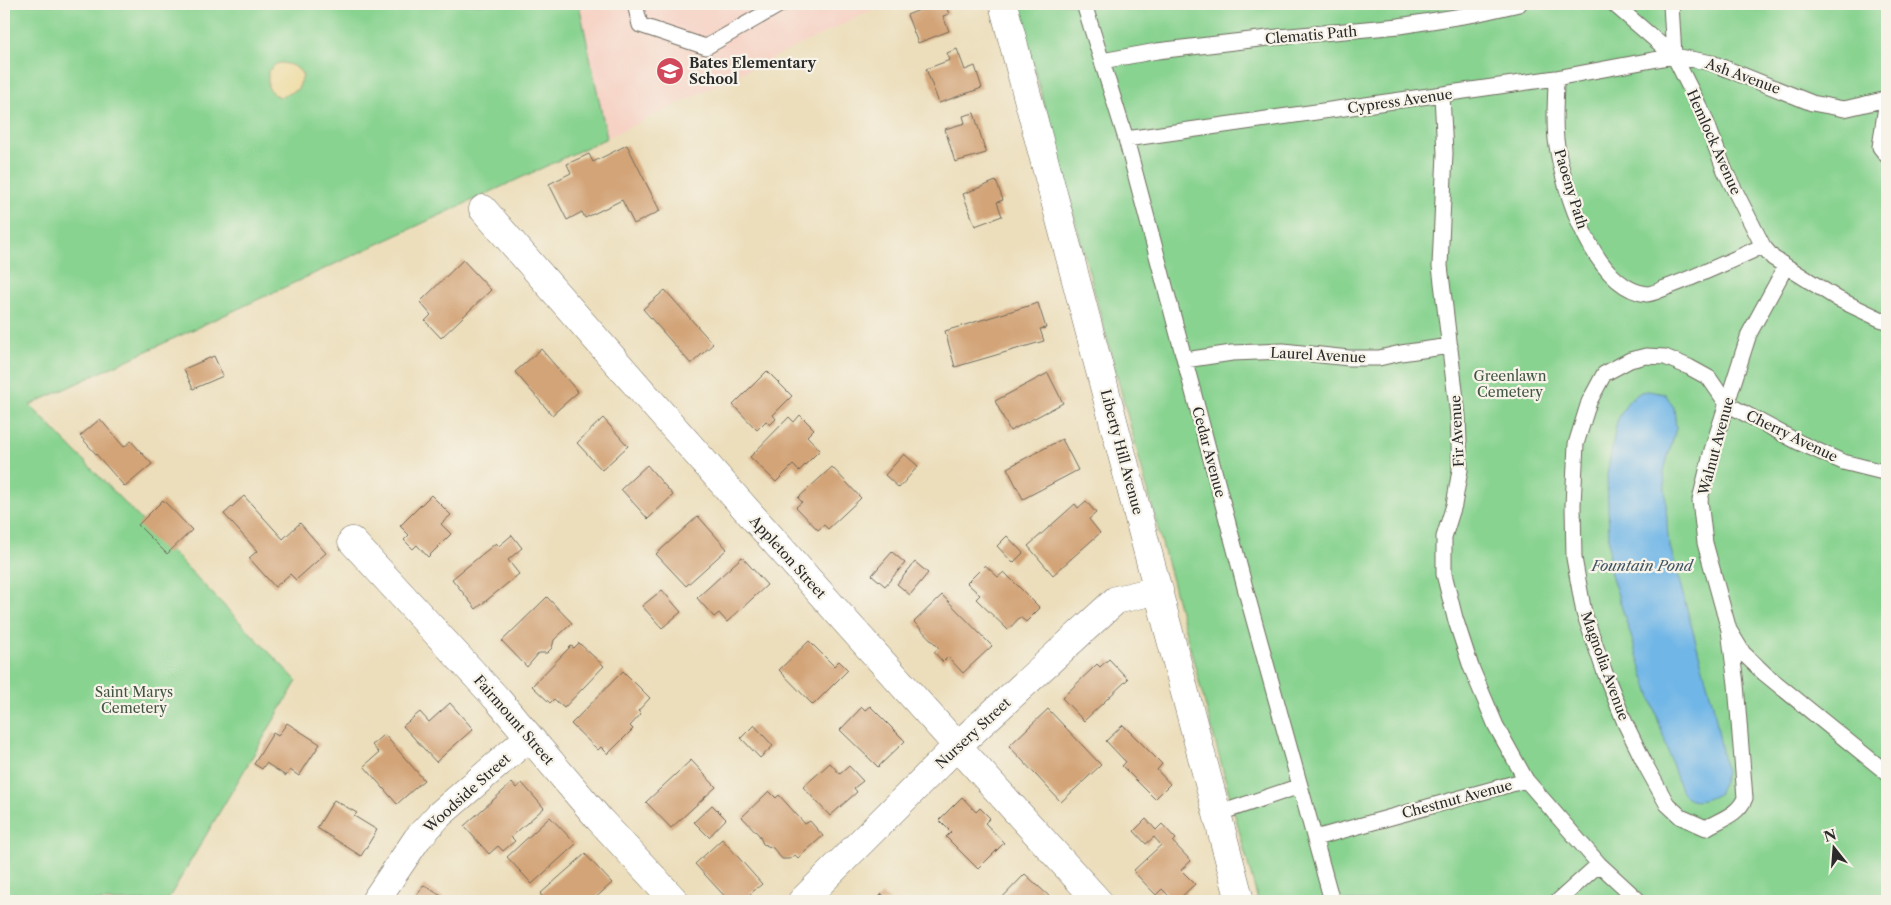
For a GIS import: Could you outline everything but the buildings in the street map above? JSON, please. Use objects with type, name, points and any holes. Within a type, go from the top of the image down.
[{"type":"street","name":"Liberty Hill Avenue","points":[[1004,4],[1240,901]]},
{"type":"street","name":"Appleton Street","points":[[483,209],[749,513],[1098,901]]},
{"type":"street","name":"Fairmount Street","points":[[352,541],[498,700],[599,819],[675,901]]},
{"type":"street","name":"Nursery Street","points":[[802,901],[957,746],[1116,600],[1159,590]]},
{"type":"street","name":"Woodside Street","points":[[375,901],[417,839],[438,815],[529,737]]},
{"type":"lane","points":[[635,4],[640,25],[706,47],[781,4]]},
{"type":"lane","name":"Cedar Avenue","points":[[1084,4],[1126,139],[1247,595],[1332,901]]},
{"type":"lane","name":"Clematis Path","points":[[1102,61],[1175,49],[1399,26],[1475,14],[1519,4]]},
{"type":"lane","points":[[1614,4],[1674,56]]},
{"type":"lane","name":"Hemlock Avenue","points":[[1671,4],[1674,56],[1704,116],[1725,171],[1763,246],[1773,258],[1838,299],[1887,321]]},
{"type":"lane","name":"Cypress Avenue","points":[[1126,139],[1556,78],[1674,56]]},
{"type":"lane","name":"Ash Avenue","points":[[1674,56],[1712,63],[1812,103],[1844,109],[1887,99]]},
{"type":"lane","name":"Paoeny Path","points":[[1556,78],[1557,146],[1571,200],[1585,237],[1609,274],[1625,287],[1648,294],[1689,279],[1763,246]]},
{"type":"lane","name":"Fir Avenue","points":[[1442,95],[1445,153],[1440,266],[1458,416],[1460,470],[1454,506],[1444,536],[1444,574],[1455,618],[1471,667],[1496,726],[1526,780]]},
{"type":"lane","points":[[1887,99],[1880,147],[1887,156]]},
{"type":"lane","name":"Walnut Avenue","points":[[1786,266],[1749,334],[1712,450],[1700,500],[1705,544],[1729,630],[1743,653],[1765,674],[1887,773]]},
{"type":"lane","name":"Laurel Avenue","points":[[1185,360],[1232,353],[1284,351],[1349,358],[1379,358],[1450,346]]},
{"type":"lane","name":"Magnolia Avenue","points":[[1727,404],[1709,378],[1665,357],[1646,356],[1630,360],[1604,374],[1589,402],[1576,444],[1573,496],[1574,558],[1584,613],[1605,673],[1646,766],[1667,804],[1681,817],[1706,828],[1732,814],[1742,805],[1745,798],[1736,684],[1729,630]]},
{"type":"lane","name":"Cherry Avenue","points":[[1727,404],[1798,442],[1834,458],[1887,473]]},
{"type":"lane","name":"Chestnut Avenue","points":[[1314,838],[1526,780],[1599,864],[1639,901]]},
{"type":"lane","points":[[1217,814],[1300,786]]},
{"type":"lane","points":[[1558,901],[1599,864]]},
{"type":"shaded area","name":"Bates Elementary School","points":[[579,4],[885,4],[607,138]]},
{"type":"green space","name":"Saint Marys Cemetery","points":[[4,4],[579,4],[607,138],[30,405],[297,681],[167,901],[4,901]]},
{"type":"green space","name":"Greenlawn Cemetery","points":[[1017,4],[1887,4],[1887,901],[1258,901]]},
{"type":"sand","points":[[281,63],[294,67],[303,76],[298,89],[281,97],[273,94],[268,87],[268,71],[276,64]]},
{"type":"water","name":"Fountain Pond","points":[[1648,391],[1665,394],[1674,408],[1676,428],[1664,471],[1668,539],[1714,709],[1726,773],[1719,793],[1696,801],[1684,795],[1677,779],[1610,571],[1607,474],[1617,421],[1629,400],[1641,392]]},
{"type":"place","name":"Bates Elementary School","points":[[670,71]]}]
